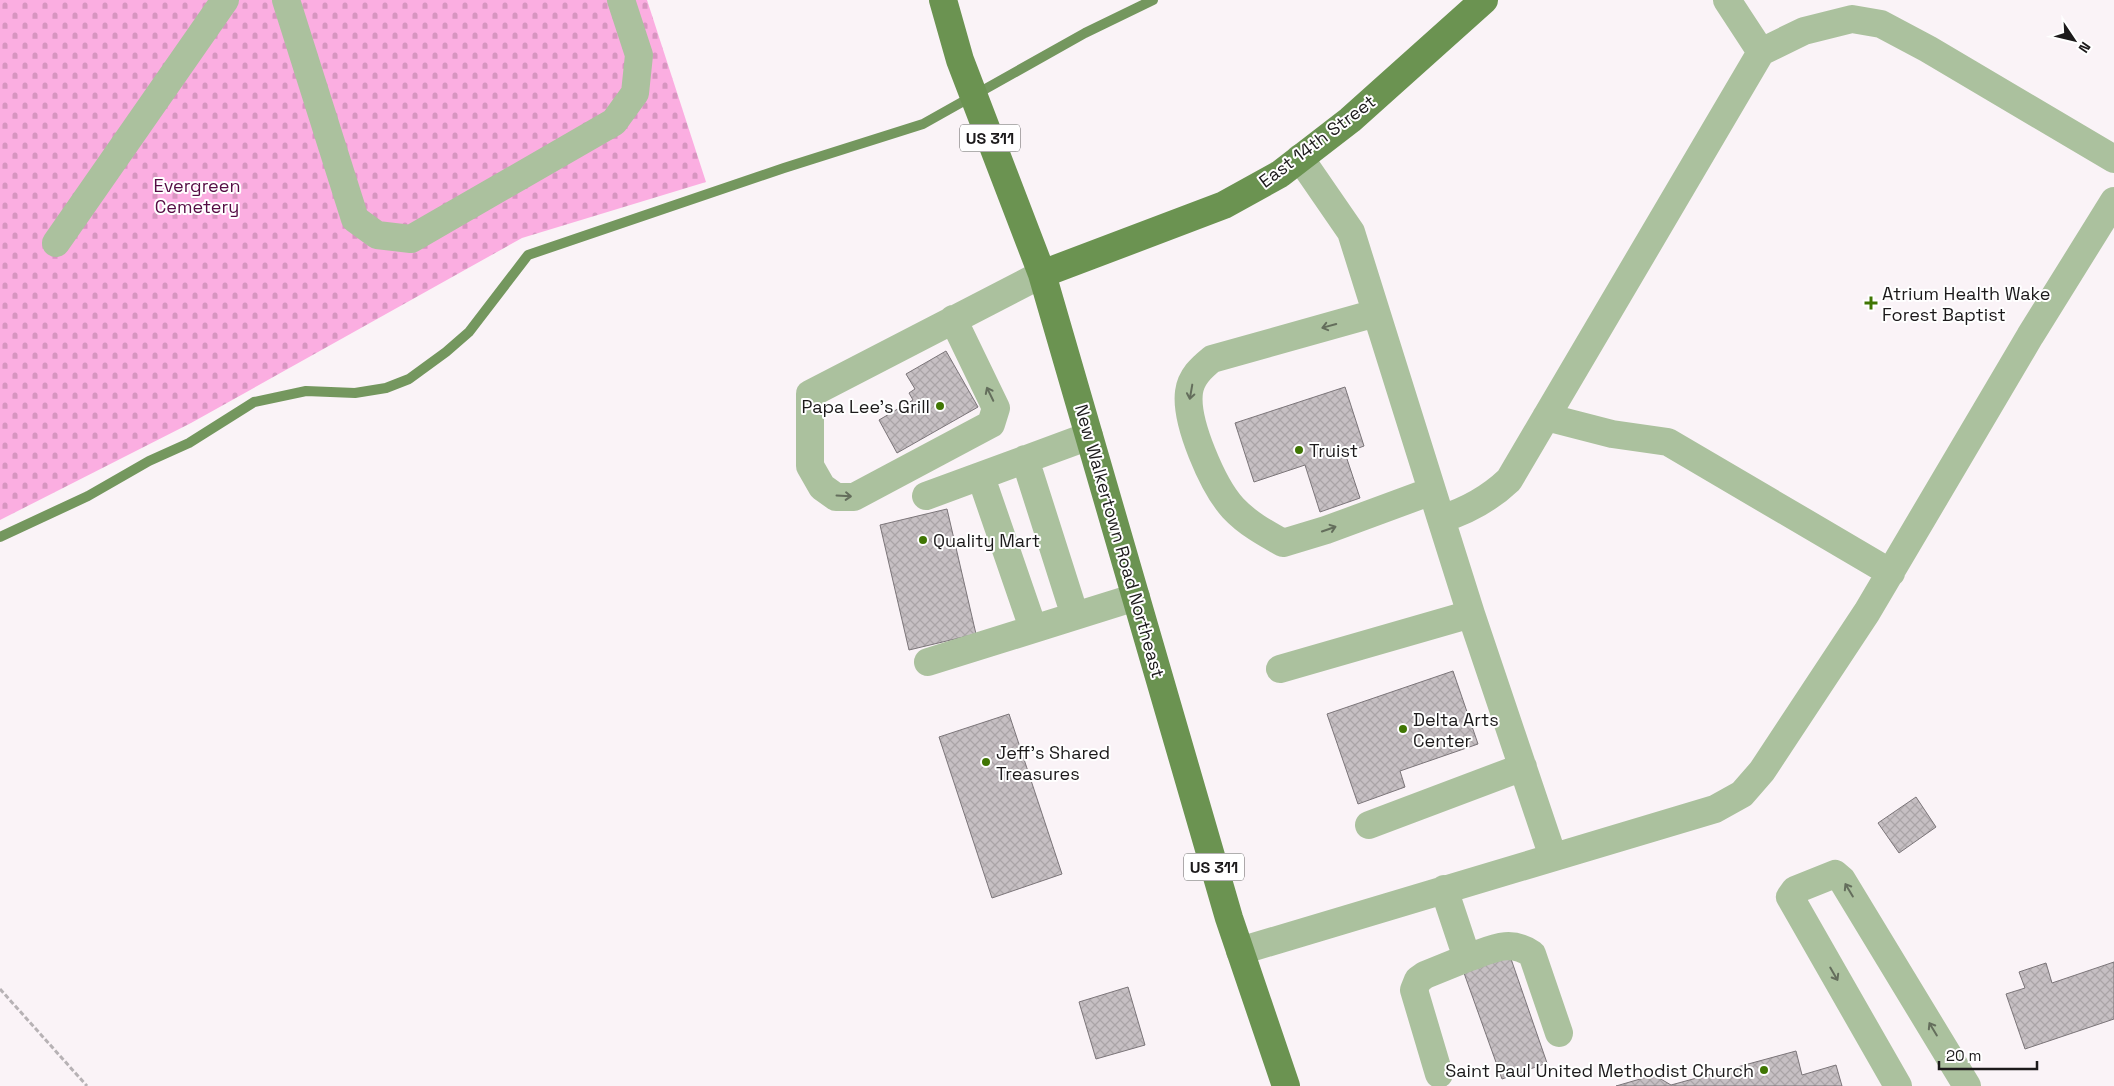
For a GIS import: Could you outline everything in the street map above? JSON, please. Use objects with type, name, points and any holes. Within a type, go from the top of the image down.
[{"type":"main road","name":"New Walkertown Road Northeast","points":[[943,0],[960,60],[1042,274],[1240,951],[1286,1086]]},
{"type":"main road","name":"East 14th Street","points":[[1042,274],[1224,205],[1280,174],[1350,120],[1484,0]]},
{"type":"lane","points":[[56,243],[225,0]]},
{"type":"lane","points":[[286,0],[355,219],[377,235],[411,239],[614,122],[634,93],[639,55],[621,0]]},
{"type":"lane","points":[[1727,0],[1760,52]]},
{"type":"lane","points":[[1441,519],[1462,513],[1494,494],[1509,480],[1760,52],[1804,31],[1852,19],[1880,24],[1928,49],[2114,159]]},
{"type":"lane","points":[[1300,158],[1351,232],[1470,614],[1553,857]]},
{"type":"lane","points":[[1240,951],[1715,809],[1742,794],[1762,771],[1891,573],[2030,336],[2114,201]]},
{"type":"lane","points":[[953,319],[996,408],[991,424],[854,497],[836,497],[822,487],[810,466],[810,394],[953,319],[1042,274]]},
{"type":"lane","points":[[1376,313],[1212,359],[1198,371],[1189,392],[1192,429],[1217,487],[1234,509],[1261,530],[1283,543],[1326,530],[1432,492]]},
{"type":"lane","points":[[1546,417],[1612,434],[1668,442],[1891,573]]},
{"type":"lane","points":[[926,496],[982,477],[1089,436]]},
{"type":"lane","points":[[1025,459],[1075,616]]},
{"type":"lane","points":[[982,477],[1033,628]]},
{"type":"lane","points":[[928,662],[1033,628],[1136,598]]},
{"type":"lane","points":[[1280,669],[1470,614]]},
{"type":"lane","points":[[1369,825],[1523,767]]},
{"type":"lane","points":[[1898,1086],[1790,898],[1795,890],[1835,874],[1842,880],[1967,1086]]},
{"type":"lane","points":[[1444,889],[1467,958]]},
{"type":"lane","points":[[1439,1074],[1414,990],[1418,980],[1424,975],[1467,958],[1508,944],[1523,947],[1532,954],[1559,1033]]},
{"type":"path","points":[[0,989],[87,1086]]},
{"type":"green space","name":"Evergreen Cemetery","points":[[0,0],[647,0],[706,182],[522,238],[191,423],[0,520]]},
{"type":"building","points":[[946,351],[978,407],[897,453],[879,420],[913,400],[909,393],[915,389],[906,374]]},
{"type":"building","name":"Truist","points":[[1345,387],[1364,446],[1345,453],[1360,498],[1320,512],[1305,465],[1254,482],[1235,423]]},
{"type":"building","points":[[947,509],[976,634],[909,650],[880,525]]},
{"type":"building","name":"Delta Arts Center","points":[[1453,671],[1478,744],[1400,771],[1405,787],[1358,804],[1327,714]]},
{"type":"building","points":[[1009,714],[1062,874],[992,898],[939,737]]},
{"type":"building","points":[[1916,797],[1936,827],[1899,853],[1878,823]]},
{"type":"building","points":[[1510,956],[1547,1063],[1502,1079],[1464,973]]},
{"type":"building","points":[[2114,962],[2114,1019],[2025,1049],[2006,994],[2025,988],[2019,972],[2046,963],[2052,983]]},
{"type":"building","points":[[1128,987],[1145,1045],[1096,1059],[1079,1002]]},
{"type":"building","name":"Saint Paul United Methodist Church","points":[[1796,1051],[1802,1075],[1836,1065],[1842,1086],[1616,1086],[1654,1075],[1671,1085]]},
{"type":"waterway","points":[[0,537],[88,496],[149,461],[189,443],[254,402],[306,391],[355,393],[386,388],[409,379],[446,352],[469,332],[528,255],[784,168],[923,124],[1085,33],[1153,0]]},
{"type":"place","name":"Atrium Health Wake Forest Baptist","points":[[1871,303]]},
{"type":"place","name":"Papa Lee's Grill","points":[[940,406]]},
{"type":"place","name":"Truist","points":[[1299,450]]},
{"type":"place","name":"Quality Mart","points":[[923,540]]},
{"type":"place","name":"Delta Arts Center","points":[[1403,729]]},
{"type":"place","name":"Jeff's Shared Treasures","points":[[986,762]]},
{"type":"place","name":"Saint Paul United Methodist Church","points":[[1764,1070]]}]
